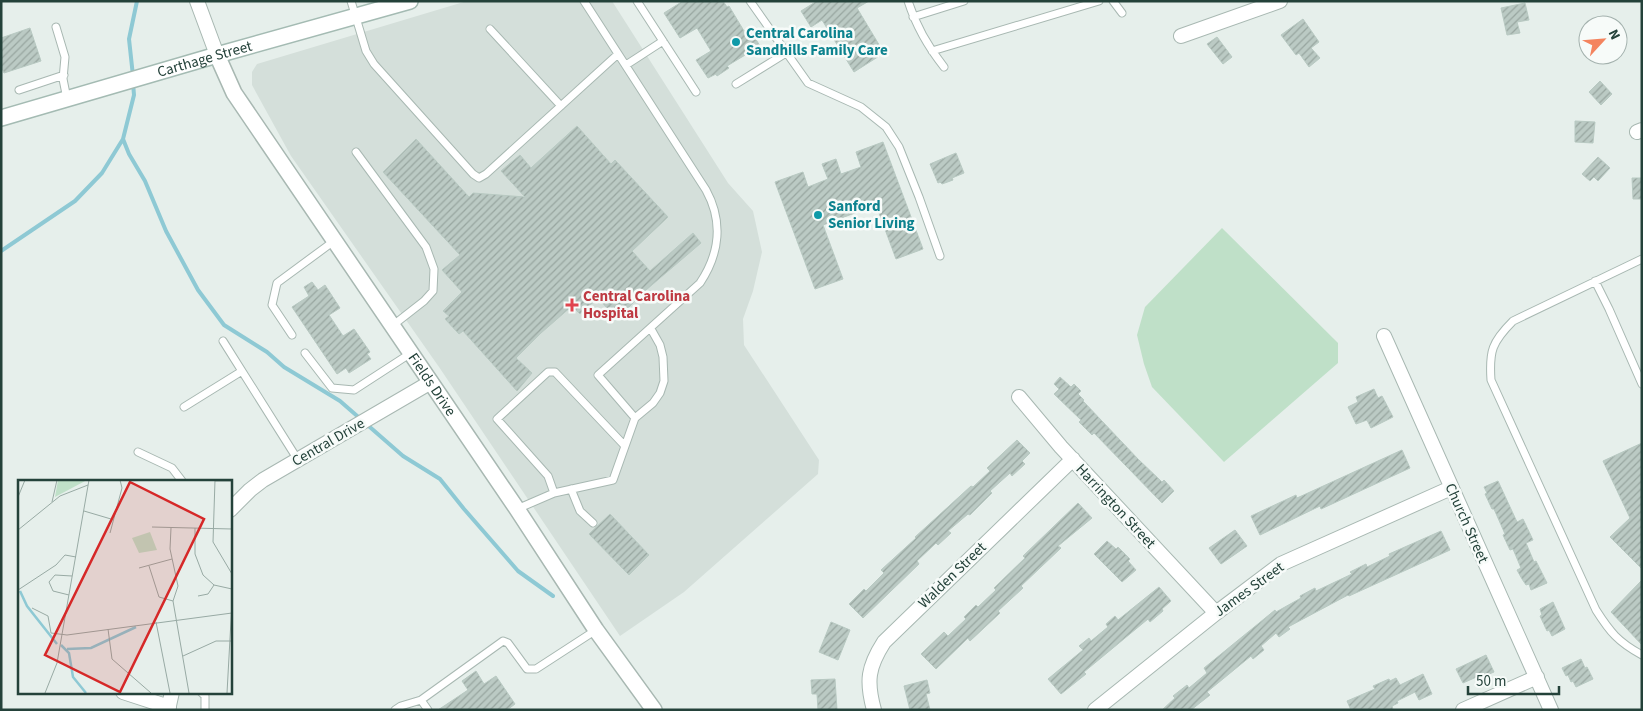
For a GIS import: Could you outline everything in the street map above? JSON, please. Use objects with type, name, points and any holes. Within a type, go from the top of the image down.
[{"type":"street","points":[[197,1],[217,55]]},
{"type":"street","name":"Carthage Street","points":[[1,118],[410,1]]},
{"type":"street","points":[[1181,36],[1280,1]]},
{"type":"street","name":"Fields Drive","points":[[217,55],[234,93],[517,509],[596,630],[654,710]]},
{"type":"street","name":"Church Street","points":[[1384,336],[1450,488],[1551,710]]},
{"type":"street","name":"Central Drive","points":[[231,509],[263,480],[431,382]]},
{"type":"street","name":"Harrington Street","points":[[1019,396],[1073,459],[1216,613]]},
{"type":"street","name":"Walden Street","points":[[874,710],[869,677],[874,659],[884,642],[1073,459]]},
{"type":"street","name":"James Street","points":[[1094,710],[1281,564],[1450,488]]},
{"type":"street","points":[[1463,710],[1537,677]]},
{"type":"street","points":[[129,694],[169,708],[172,694]]},
{"type":"lane","points":[[351,1],[366,51],[374,64],[473,174],[479,178],[486,174],[618,54]]},
{"type":"lane","points":[[584,1],[706,190],[716,213],[718,225],[716,250],[707,273],[700,283],[598,376],[635,418]]},
{"type":"lane","points":[[637,1],[696,92]]},
{"type":"lane","points":[[750,1],[808,83],[861,107],[886,126],[899,147],[920,197],[940,256]]},
{"type":"lane","points":[[908,1],[913,17],[932,52],[944,67]]},
{"type":"lane","points":[[913,17],[964,1]]},
{"type":"lane","points":[[932,52],[1099,1]]},
{"type":"lane","points":[[1113,1],[1122,13]]},
{"type":"lane","points":[[56,27],[65,57],[64,75],[67,99]]},
{"type":"lane","points":[[490,29],[561,106]]},
{"type":"lane","points":[[626,65],[663,41]]},
{"type":"lane","points":[[736,84],[786,53]]},
{"type":"lane","points":[[19,90],[64,75]]},
{"type":"lane","points":[[356,152],[426,247],[434,269],[433,291],[392,326]]},
{"type":"lane","points":[[292,336],[272,305],[277,283],[334,241]]},
{"type":"lane","points":[[1642,259],[1513,321],[1502,332],[1492,347],[1490,362],[1491,380],[1596,610],[1610,631],[1624,645],[1642,655]]},
{"type":"lane","points":[[1595,281],[1642,384]]},
{"type":"lane","points":[[517,509],[554,493],[613,480],[635,418],[654,403],[664,381],[663,357],[660,345],[651,329]]},
{"type":"lane","points":[[223,341],[298,460]]},
{"type":"lane","points":[[305,353],[332,388],[354,390],[411,353]]},
{"type":"lane","points":[[184,407],[242,370]]},
{"type":"lane","points":[[554,493],[548,476],[496,419],[548,372],[555,372],[625,446]]},
{"type":"lane","points":[[138,452],[172,468],[181,480]]},
{"type":"lane","points":[[570,490],[580,511],[593,523]]},
{"type":"lane","points":[[396,710],[401,706],[421,700],[503,641],[508,642],[527,668],[536,669],[596,630]]},
{"type":"lane","points":[[203,694],[205,696],[205,710]]},
{"type":"lane","points":[[421,700],[428,710]]},
{"type":"shaded area","name":"Central Carolina Hospital","points":[[467,1],[612,1],[728,183],[753,211],[762,252],[753,291],[743,319],[744,345],[819,460],[818,474],[684,592],[620,636],[439,367],[291,156],[252,85],[252,72],[257,64]]},
{"type":"green space","points":[[1222,228],[1338,343],[1338,363],[1224,462],[1152,387],[1137,335],[1145,307]]},
{"type":"building","name":"Central Carolina Sandhills Family Care","points":[[683,1],[723,1],[727,7],[729,6],[744,31],[749,28],[760,46],[727,66],[729,68],[717,76],[716,74],[708,78],[696,60],[711,51],[697,28],[680,38],[664,13]]},
{"type":"building","points":[[817,1],[869,1],[857,8],[884,53],[854,72],[822,20],[811,27],[801,11]]},
{"type":"building","points":[[1525,3],[1529,20],[1517,22],[1520,33],[1507,35],[1501,8]]},
{"type":"building","points":[[1303,19],[1319,42],[1311,48],[1320,58],[1309,67],[1299,53],[1296,55],[1281,35]]},
{"type":"building","points":[[30,28],[41,61],[4,73],[1,66],[1,38]]},
{"type":"building","points":[[1217,37],[1232,57],[1223,64],[1207,44]]},
{"type":"building","points":[[1600,81],[1612,94],[1601,105],[1589,92]]},
{"type":"building","points":[[1575,121],[1595,122],[1593,143],[1575,142]]},
{"type":"building","points":[[577,126],[611,164],[615,160],[668,217],[632,251],[650,271],[693,233],[701,243],[646,290],[617,319],[598,298],[580,314],[572,306],[516,358],[532,373],[517,391],[463,331],[459,334],[445,319],[449,316],[443,311],[462,292],[442,270],[460,255],[383,172],[416,139],[469,197],[473,193],[525,197],[501,171],[520,155],[531,168]]},
{"type":"building","name":"Sanford Senior Living","points":[[883,142],[923,249],[896,259],[876,205],[823,225],[843,279],[815,289],[775,182],[803,172],[808,187],[828,179],[822,164],[836,159],[841,174],[861,167],[856,152]]},
{"type":"building","points":[[956,153],[964,173],[952,178],[953,180],[942,184],[938,183],[930,164]]},
{"type":"building","points":[[1598,157],[1610,168],[1598,181],[1594,177],[1590,181],[1582,174]]},
{"type":"building","points":[[1632,178],[1642,178],[1642,199],[1633,199]]},
{"type":"building","points":[[312,282],[318,290],[325,285],[340,308],[329,315],[343,336],[354,329],[370,352],[367,354],[371,359],[349,373],[346,368],[337,374],[292,307],[309,296],[304,287]]},
{"type":"building","points":[[1060,377],[1071,387],[1074,384],[1081,391],[1078,394],[1083,401],[1138,459],[1162,482],[1164,480],[1174,491],[1162,503],[1094,433],[1092,435],[1079,422],[1081,420],[1054,394],[1059,389],[1054,384]]},
{"type":"building","points":[[1374,389],[1378,398],[1382,396],[1393,417],[1371,428],[1367,420],[1356,424],[1348,407],[1358,402],[1356,397]]},
{"type":"building","points":[[1017,440],[1030,453],[1022,461],[1025,464],[1012,476],[1010,473],[990,491],[992,493],[970,515],[968,514],[948,531],[951,533],[938,545],[936,543],[917,561],[919,564],[863,618],[849,604],[864,589],[866,591],[884,573],[881,570],[915,537],[990,471],[987,468]]},
{"type":"building","points":[[1642,443],[1642,569],[1610,537],[1630,518],[1603,461]]},
{"type":"building","points":[[1402,450],[1410,468],[1321,509],[1320,506],[1260,535],[1251,516],[1296,495],[1297,498]]},
{"type":"building","points":[[1498,481],[1517,522],[1523,519],[1533,540],[1526,543],[1534,562],[1536,561],[1547,583],[1531,590],[1529,584],[1526,585],[1517,570],[1521,568],[1513,549],[1510,550],[1494,509],[1492,509],[1485,494],[1487,493],[1484,487]]},
{"type":"building","points":[[1078,503],[1092,518],[1058,546],[1061,548],[1021,586],[1023,588],[998,611],[1000,613],[970,641],[968,638],[936,669],[921,654],[944,632],[948,636],[966,619],[964,617],[996,590],[994,588],[1025,558],[1023,556]]},
{"type":"building","points":[[610,514],[649,555],[629,575],[589,534]]},
{"type":"building","points":[[1235,530],[1247,546],[1221,564],[1209,548]]},
{"type":"building","points":[[1441,531],[1450,550],[1348,595],[1288,627],[1290,629],[1279,637],[1276,633],[1261,646],[1264,650],[1253,659],[1251,656],[1207,692],[1210,695],[1191,710],[1162,710],[1175,698],[1173,696],[1187,685],[1189,688],[1207,673],[1204,668],[1275,610],[1276,612],[1315,588],[1316,591],[1352,574],[1350,572],[1366,564],[1367,567],[1390,556],[1389,554]]},
{"type":"building","points":[[1107,541],[1116,549],[1118,547],[1130,559],[1128,561],[1136,570],[1122,582],[1094,554]]},
{"type":"building","points":[[1642,580],[1642,645],[1611,612]]},
{"type":"building","points":[[1159,587],[1171,601],[1162,609],[1163,611],[1150,622],[1148,619],[1084,672],[1086,674],[1061,694],[1048,679],[1083,650],[1079,646],[1089,638],[1091,641],[1108,627],[1106,624],[1115,616],[1118,620]]},
{"type":"building","points":[[1553,602],[1565,629],[1552,636],[1549,630],[1547,631],[1540,616],[1542,615],[1540,609]]},
{"type":"building","points":[[831,622],[850,630],[838,660],[819,652]]},
{"type":"building","points":[[1486,655],[1494,672],[1482,677],[1481,675],[1463,683],[1456,669]]},
{"type":"building","points":[[1581,659],[1593,679],[1576,687],[1568,675],[1566,676],[1562,668]]},
{"type":"building","points":[[476,671],[484,684],[496,676],[515,704],[507,710],[438,710],[468,690],[462,681]]},
{"type":"building","points":[[1423,674],[1432,694],[1419,700],[1415,692],[1397,701],[1398,703],[1392,706],[1393,710],[1351,710],[1347,701],[1375,689],[1373,686],[1389,679],[1390,681],[1396,678],[1400,685]]},
{"type":"building","points":[[835,679],[837,710],[818,710],[817,694],[812,694],[811,680]]},
{"type":"building","points":[[927,680],[930,693],[926,694],[930,710],[910,710],[904,686]]},
{"type":"waterway","points":[[133,76],[129,39],[137,1]]},
{"type":"waterway","points":[[1,251],[75,201],[102,173],[123,139],[134,95],[133,83]]},
{"type":"waterway","points":[[123,139],[129,154],[145,181],[166,231],[198,290],[224,325],[267,352],[284,367],[340,401],[403,456],[440,479],[518,571],[553,596]]},
{"type":"place","name":"Central Carolina Sandhills Family Care","points":[[736,42]]},
{"type":"place","name":"Sanford Senior Living","points":[[818,215]]},
{"type":"place","name":"Central Carolina Hospital","points":[[572,305]]}]
